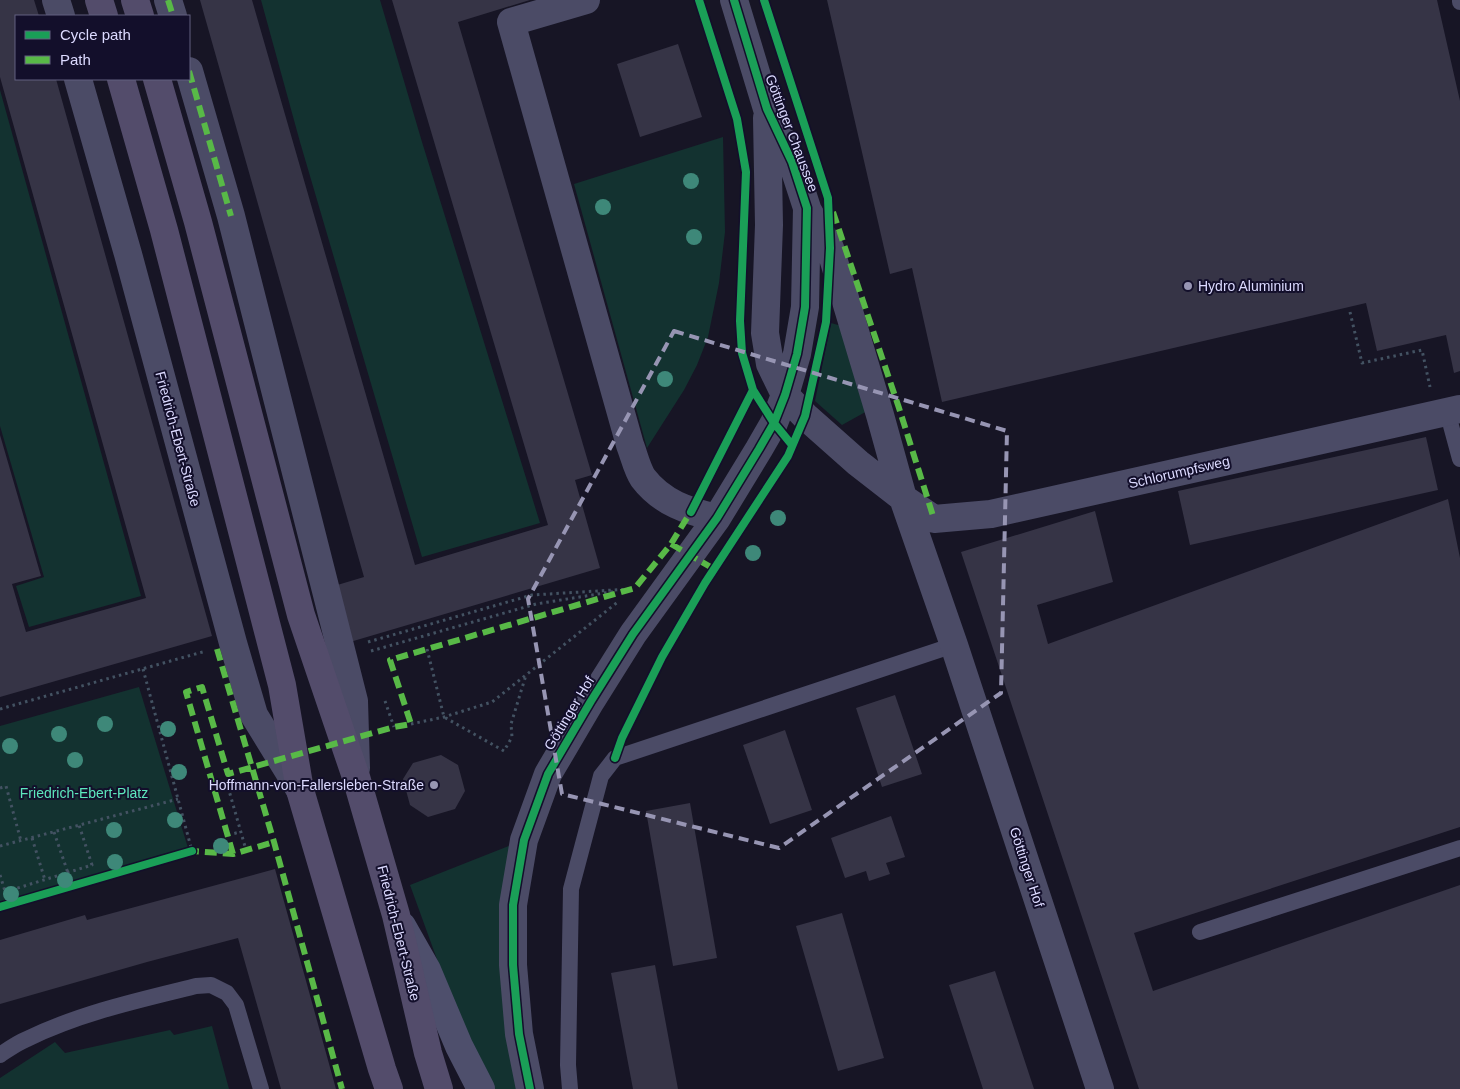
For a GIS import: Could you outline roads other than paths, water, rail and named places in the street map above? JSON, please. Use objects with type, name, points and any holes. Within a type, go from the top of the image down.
[{"type":"main road","points":[[99,0],[104,15]]},
{"type":"main road","points":[[135,0],[140,15]]},
{"type":"main road","name":"Friedrich-Ebert-Straße","points":[[121,80],[164,230],[282,685],[300,790],[385,1082]]},
{"type":"main road","name":"Friedrich-Ebert-Straße","points":[[157,80],[198,222],[301,615],[356,777],[396,916],[428,1053],[439,1089]]},
{"type":"main road","points":[[396,916],[427,970],[459,1046],[482,1089]]},
{"type":"street","points":[[56,0],[61,15]]},
{"type":"street","points":[[168,0],[173,15]]},
{"type":"street","points":[[586,0],[511,22],[630,445],[642,477],[664,499],[691,512],[717,518]]},
{"type":"street","name":"Göttinger Chaussee","points":[[734,0],[767,109],[792,162],[807,208],[830,248],[903,498]]},
{"type":"street","name":"Friedrich-Ebert-Straße","points":[[190,74],[232,216],[354,701],[356,777]]},
{"type":"street","name":"Friedrich-Ebert-Straße","points":[[78,80],[131,264],[233,644],[254,715],[300,790]]},
{"type":"street","name":"Göttinger Chaussee","points":[[767,109],[769,224],[765,333],[770,364],[785,395]]},
{"type":"street","name":"Göttinger Chaussee","points":[[785,395],[797,354],[806,307],[807,208]]},
{"type":"street","points":[[198,222],[232,216]]},
{"type":"street","points":[[785,395],[805,416],[858,463],[903,498]]},
{"type":"street","name":"Göttinger Hof","points":[[530,1089],[519,1034],[513,965],[513,905],[524,840],[548,774],[591,700],[633,634],[717,518],[774,423],[785,395]]},
{"type":"street","name":"Schlorumpfsweg","points":[[903,498],[934,519],[992,514],[1448,411]]},
{"type":"street","name":"Göttinger Hof","points":[[903,498],[954,645],[1100,1089]]},
{"type":"lane","points":[[1448,411],[1460,459]]},
{"type":"lane","points":[[570,1089],[568,1065],[571,889],[601,776],[615,758],[954,645]]},
{"type":"lane","points":[[1200,932],[1460,848]]},
{"type":"lane","points":[[0,1055],[50,1028],[91,1013],[196,986],[211,985],[227,993],[236,1005],[261,1089]]},
{"type":"place","name":"Hydro Aluminium","points":[[1188,286]]},
{"type":"place","name":"Hoffmann-von-Fallersleben-Straße","points":[[434,785]]},
{"type":"park label","name":"Friedrich-Ebert-Platz","points":[[84,793]]}]
